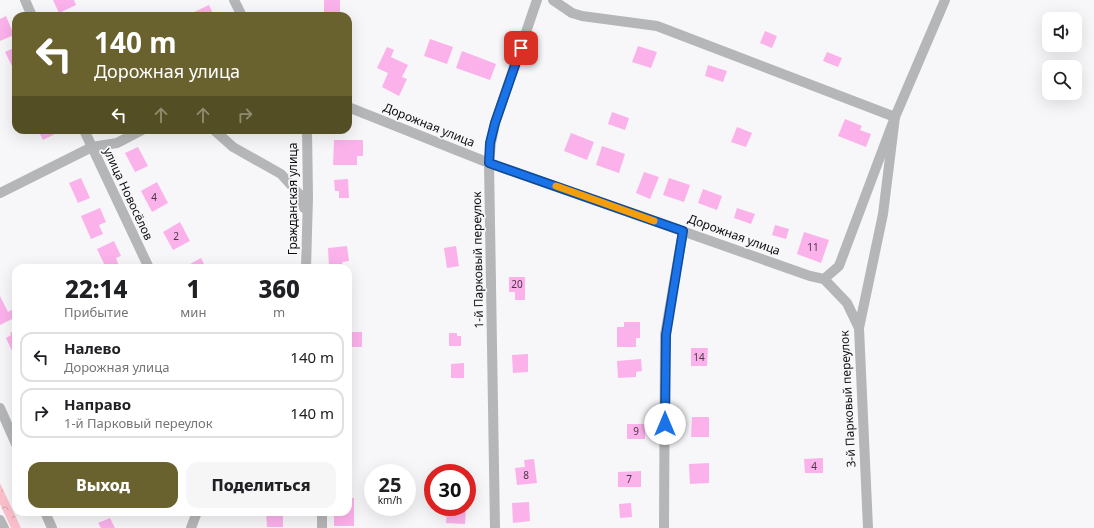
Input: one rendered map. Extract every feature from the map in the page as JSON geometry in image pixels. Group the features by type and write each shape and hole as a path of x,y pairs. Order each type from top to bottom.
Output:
{"street":[{"path":"25,0 30,12"},
{"path":"234,0 240,12"},
{"name":"1-й Парковый переулок","path":"495,528 489,163 490,143 495,123 537,0"},
{"path":"553,0 572,13 582,16 657,26 895,117"},
{"path":"824,279 839,266 895,117 944,0"},
{"name":"Дорожная улица","path":"352,109 489,163 810,276 824,279"},
{"path":"859,328 883,214 895,117"},
{"name":"улица Новосёлов","path":"86,134 147,264"},
{"path":"0,193 92,147 117,143 134,134"},
{"path":"218,134 233,147 281,174 301,196 306,220"},
{"name":"Гражданская улица","path":"306,264 306,220 308,197 307,134"},
{"path":"664,528 666,335 683,231"},
{"name":"3-й Парковый переулок","path":"824,279 847,303 859,328 868,528"},
{"path":"0,408 12,435"},
{"path":"47,516 52,528"},
{"path":"191,528 196,516"},
{"path":"322,516 322,528"},
{"path":"0,520 4,528"}],"green space":[{"path":"0,483 12,509 12,516 15,516 21,528 11,528 0,504"}],"building":[{"path":"53,0 74,0 76,5 59,12"},
{"path":"324,0 340,0 340,12 324,12"},
{"path":"209,5 212,12 194,12"},
{"path":"6,16 12,30 12,36 0,41 0,19"},
{"path":"765,31 777,36 772,48 760,43"},
{"path":"430,39 453,47 447,64 424,56"},
{"path":"638,46 657,52 651,68 632,62"},
{"path":"387,47 394,50 391,57 408,65 402,77 407,79 399,96 382,87 388,73 377,68"},
{"path":"12,49 12,66 5,52"},
{"path":"462,51 496,64 490,80 456,68"},
{"path":"827,52 842,58 838,67 823,61"},
{"path":"708,65 727,71 723,82 705,76"},
{"path":"612,112 629,118 625,130 608,124"},
{"path":"845,119 862,126 860,130 871,134 866,147 838,136"},
{"path":"737,127 752,133 746,147 731,142"},
{"path":"571,133 594,142 587,160 564,151"},
{"path":"40,134 55,134 43,140"},
{"path":"334,140 363,140 363,156 357,156 357,165 333,165"},
{"path":"602,146 625,154 619,173 596,165"},
{"path":"138,147 148,166 135,172 125,153"},
{"path":"644,172 659,177 650,199 636,193"},
{"path":"81,178 90,198 78,203 69,183"},
{"path":"669,178 690,185 684,202 663,195"},
{"path":"348,179 349,198 339,198 339,191 335,191 334,180"},
{"path":"157,182 168,203 152,212 141,191"},
{"path":"703,189 722,196 717,210 698,203"},
{"path":"100,208 106,222 99,225 103,234 91,239 81,216"},
{"path":"737,208 755,214 751,224 734,218"},
{"path":"180,222 190,241 173,250 163,232"},
{"path":"775,225 789,229 786,239 772,235"},
{"path":"804,232 829,240 821,263 797,254"},
{"path":"114,241 121,256 116,258 118,264 104,264 97,249"},
{"path":"347,246 349,261 342,262 343,264 329,264 328,248"},
{"path":"456,246 459,266 447,268 444,248"},
{"path":"201,258 204,264 190,264"},
{"path":"509,277 525,277 525,300 515,300 515,292 509,292"},
{"path":"0,296 8,312 12,310 12,319 0,325"},
{"path":"624,322 640,322 640,338 636,338 636,347 617,347 617,327 624,327"},
{"path":"12,332 12,351 6,338 11,335 10,333"},
{"path":"352,332 362,332 362,347 352,347"},
{"path":"449,333 457,333 457,336 461,336 461,346 449,346"},
{"path":"691,348 708,348 707,366 691,366"},
{"path":"528,354 528,372 513,373 512,355"},
{"path":"641,359 642,371 636,372 636,377 618,378 617,361"},
{"path":"464,363 464,378 451,378 451,364"},
{"path":"692,417 709,417 709,437 691,437"},
{"path":"627,424 645,424 645,439 627,439"},
{"path":"823,458 823,473 805,473 804,459"},
{"path":"534,459 537,483 517,485 515,468 525,467 524,460"},
{"path":"709,463 709,483 690,484 689,464"},
{"path":"641,471 641,487 618,487 618,472"},
{"path":"352,498 354,498 354,526 334,526 334,516 352,516"},
{"path":"529,502 530,521 513,523 512,503"},
{"path":"631,503 632,517 620,518 619,504"},
{"path":"266,516 283,516 283,527 267,527"},
{"path":"446,516 466,516 465,524 446,523"},
{"path":"110,518 115,528 101,528 98,523"}],"slow traffic":[{"path":"556,186 654,221"}],"route":[{"path":"521,48 495,123 490,143 489,163 683,231 666,335 665,424"}]}
